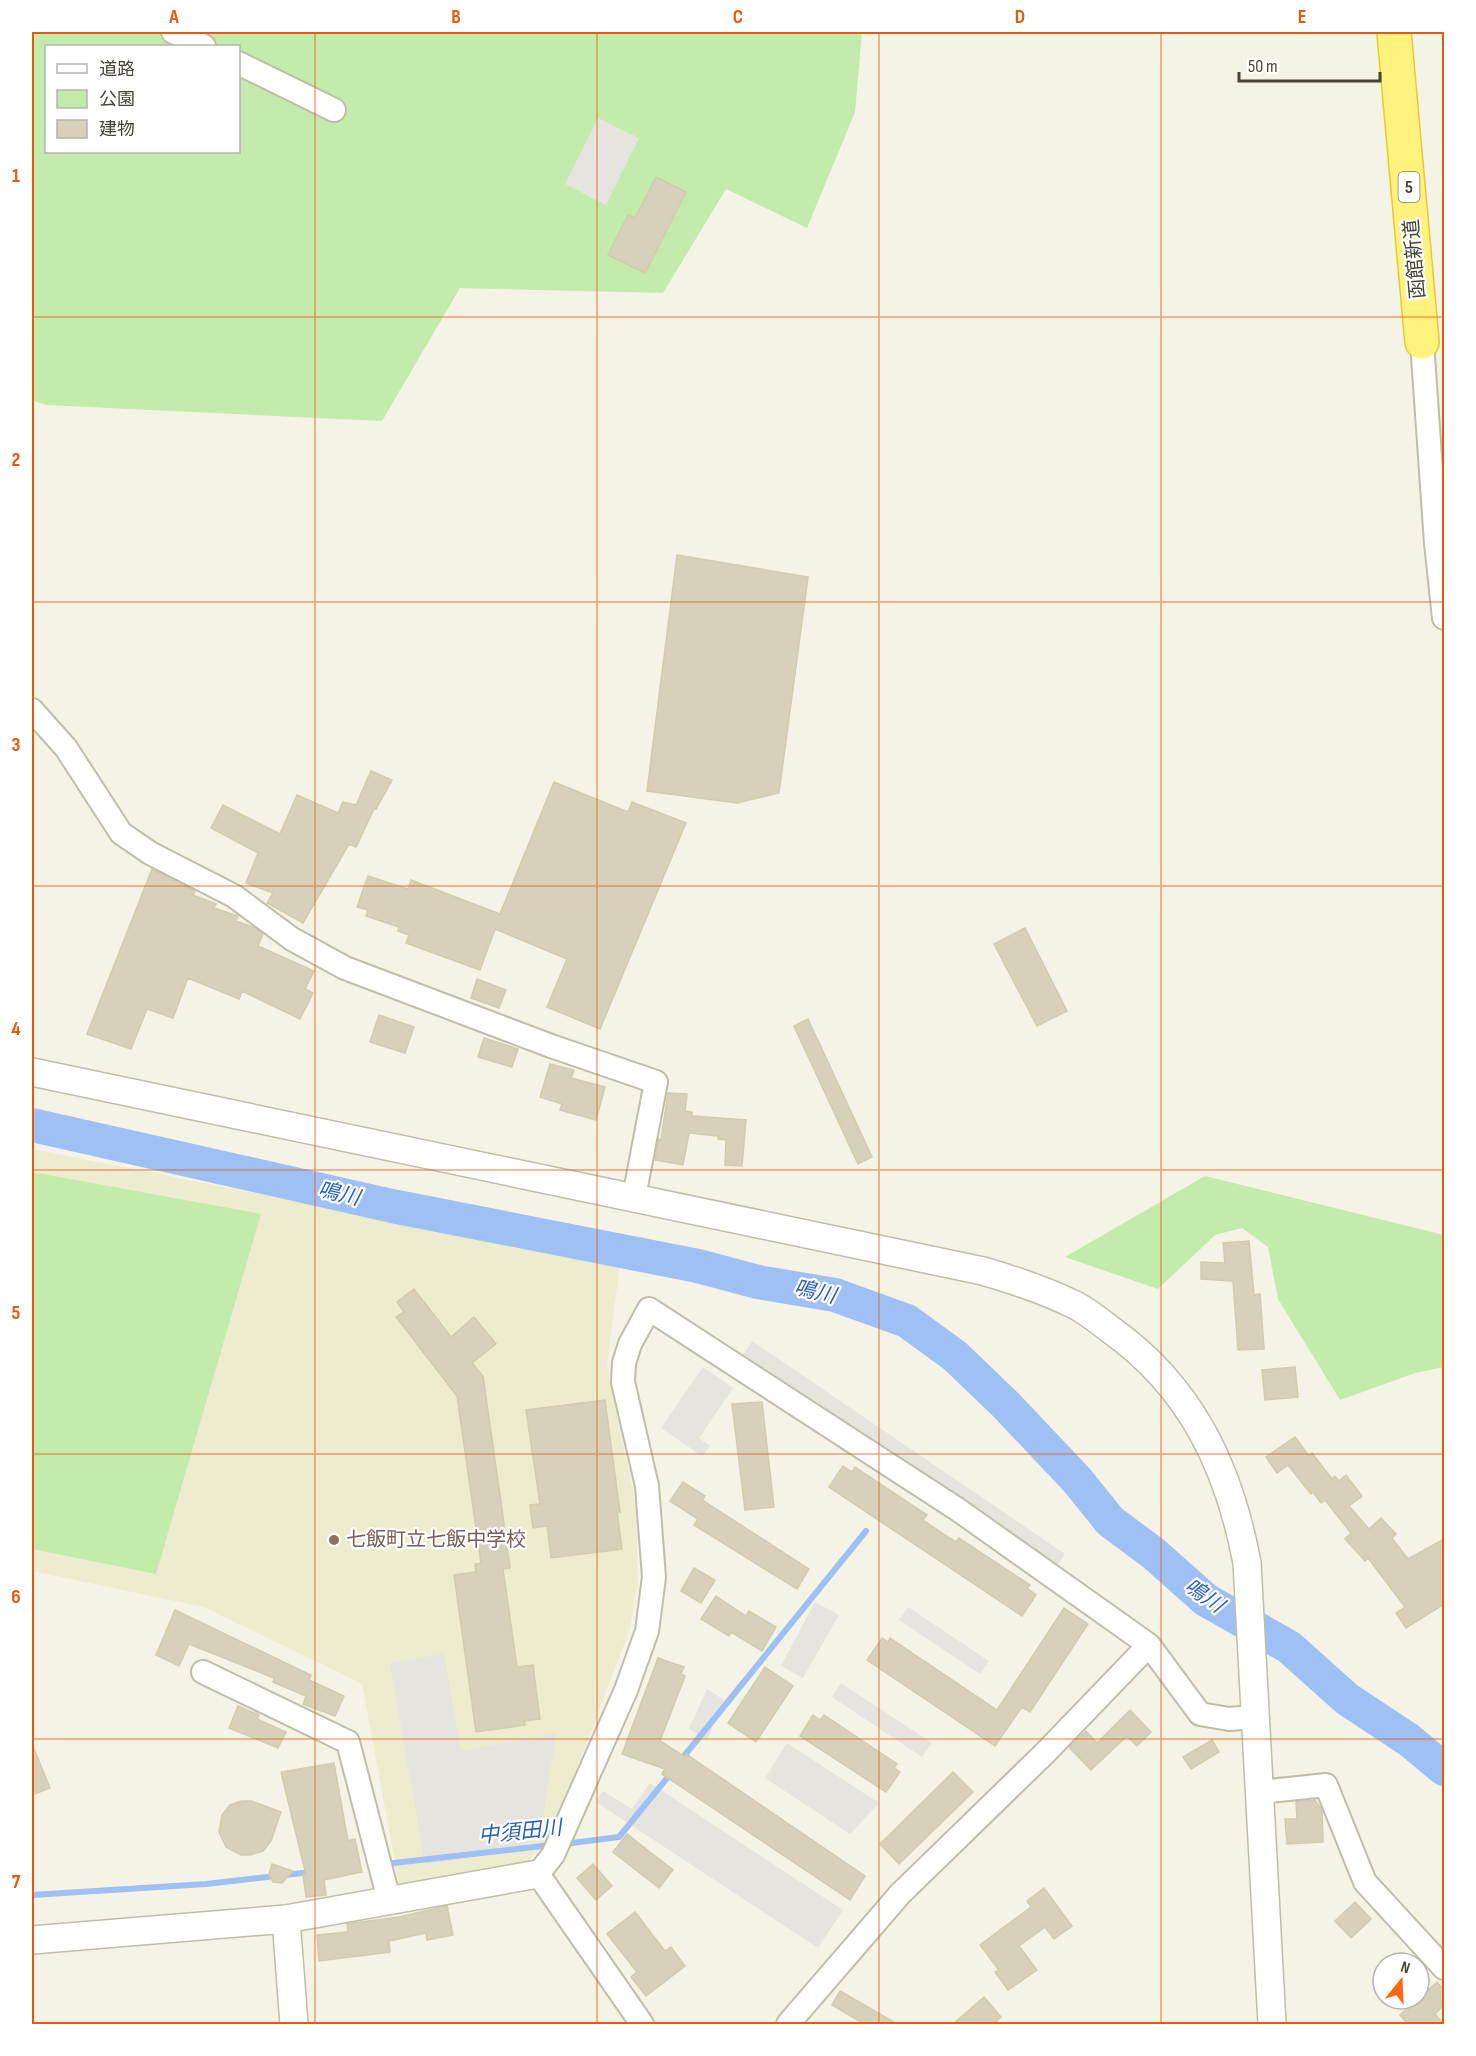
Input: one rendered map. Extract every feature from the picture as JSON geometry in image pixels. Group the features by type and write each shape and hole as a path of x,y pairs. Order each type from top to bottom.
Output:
{"highway":[{"name":"函館新道","path":"1394,32 1422,342"}],"street":[{"path":"173,32 202,45"},
{"path":"240,64 334,110"},
{"path":"1422,342 1436,543 1444,618"},
{"path":"32,711 66,748 122,833 150,853 234,896 292,939 345,968 551,1046 656,1082 634,1197"},
{"path":"32,1072 983,1271 1025,1284 1075,1305 1137,1348 1192,1411 1218,1460 1239,1517 1247,1563 1272,2025"},
{"path":"32,1940 285,1919 538,1874 553,1855 626,1690 647,1631 654,1577 650,1518 647,1486 624,1382 624,1363 630,1344 649,1309 957,1509 1149,1645 1200,1714 1229,1719 1254,1717"},
{"path":"788,2025 900,1894 1045,1753 1149,1645"},
{"path":"203,1672 348,1742 389,1900"},
{"path":"1260,1792 1326,1785 1365,1882 1444,1968"},
{"path":"538,1874 642,2025"},
{"path":"285,1919 294,2025"}],"shaded area":[{"path":"598,118 639,138 606,205 565,184"},
{"name":"七飯町立七飯中学校","path":"32,1149 620,1265 607,1364 636,1508 638,1580 630,1629 552,1834 528,1862 399,1884 362,1684 204,1607 32,1571"},
{"path":"752,1341 1065,1554 1055,1569 742,1357"},
{"path":"703,1367 733,1388 699,1438 710,1446 702,1456 661,1428"},
{"path":"815,1602 839,1615 803,1678 781,1666"},
{"path":"908,1607 989,1661 980,1674 899,1620"},
{"path":"444,1654 461,1750 556,1734 543,1817 525,1848 425,1865 390,1663"},
{"path":"841,1683 932,1743 922,1757 832,1697"},
{"path":"707,1689 724,1700 707,1740 689,1729"},
{"path":"787,1743 879,1803 850,1834 765,1778"},
{"path":"650,1783 843,1910 818,1948 596,1802 603,1791 632,1809"}],"green space":[{"path":"32,32 862,32 855,112 807,228 726,189 663,293 460,288 382,421 46,405 32,400"},
{"path":"32,1172 261,1214 156,1574 32,1549"},
{"path":"1205,1176 1444,1235 1444,1367 1415,1373 1340,1400 1278,1299 1268,1247 1242,1228 1215,1235 1158,1289 1065,1257"}],"building":[{"path":"656,177 686,192 645,273 608,255 628,215 635,218"},
{"path":"677,555 808,577 779,793 737,803 647,791"},
{"path":"371,771 392,780 374,809 356,847 349,844 303,923 267,903 273,893 246,883 258,853 211,828 223,805 280,834 297,795 338,813 343,802 356,805"},
{"path":"554,782 628,812 632,802 686,823 600,1029 547,1007 567,959 495,929 480,970 406,943 409,935 398,931 399,927 366,916 368,910 357,907 368,876 408,889 411,880 500,914"},
{"path":"152,869 195,891 193,895 216,904 214,908 238,916 236,921 255,928 263,934 258,946 314,971 305,989 313,993 300,1019 242,991 239,999 188,978 173,1018 147,1009 131,1049 87,1034"},
{"path":"1025,928 1067,1011 1037,1026 994,944"},
{"path":"477,979 506,990 499,1008 471,998"},
{"path":"379,1015 414,1027 405,1053 370,1042"},
{"path":"808,1019 872,1157 858,1164 794,1026"},
{"path":"484,1038 518,1049 512,1067 478,1057"},
{"path":"550,1064 574,1070 571,1078 605,1087 596,1120 560,1110 562,1104 540,1097"},
{"path":"668,1093 687,1094 685,1111 692,1112 692,1116 746,1120 742,1166 725,1165 726,1140 718,1139 718,1136 689,1133 683,1165 655,1160 659,1139 661,1140"},
{"path":"1249,1241 1254,1295 1260,1294 1264,1349 1238,1350 1233,1281 1201,1279 1201,1262 1225,1263 1223,1243"},
{"path":"414,1289 451,1337 474,1317 496,1344 472,1363 483,1376 510,1568 503,1569 517,1667 533,1665 540,1719 524,1721 525,1725 476,1732 454,1575 476,1572 475,1564 481,1563 457,1396 396,1317 404,1312 397,1302"},
{"path":"1295,1367 1298,1397 1265,1400 1262,1370"},
{"path":"605,1400 620,1512 617,1512 622,1549 551,1558 547,1526 533,1528 530,1505 540,1504 526,1410"},
{"path":"762,1402 774,1507 745,1510 732,1404"},
{"path":"1295,1437 1309,1456 1312,1453 1332,1479 1335,1476 1339,1481 1346,1475 1362,1496 1349,1506 1369,1529 1381,1518 1396,1534 1392,1538 1408,1559 1444,1539 1444,1604 1406,1628 1396,1613 1405,1607 1368,1558 1365,1561 1345,1539 1351,1533 1325,1500 1321,1503 1313,1492 1311,1494 1288,1465 1277,1473 1266,1457"},
{"path":"843,1466 852,1472 855,1467 927,1515 923,1520 948,1537 956,1542 959,1538 1030,1585 1027,1588 1036,1595 1022,1616 829,1487"},
{"path":"683,1482 705,1496 702,1500 809,1569 797,1589 694,1525 698,1519 670,1501"},
{"path":"694,1568 715,1580 701,1603 681,1591"},
{"path":"716,1596 746,1616 749,1611 776,1627 762,1651 731,1632 729,1636 701,1619"},
{"path":"1064,1608 1088,1624 1030,1712 1022,1707 995,1746 867,1660 882,1638 888,1642 890,1638 997,1710"},
{"path":"175,1610 311,1675 309,1680 344,1696 335,1716 303,1704 306,1696 273,1682 274,1678 189,1644 179,1666 156,1655"},
{"path":"658,1658 684,1667 681,1674 685,1676 660,1741 685,1757 686,1754 865,1876 850,1900 662,1774 665,1769 622,1754"},
{"path":"765,1667 793,1686 756,1742 728,1723"},
{"path":"238,1706 259,1715 257,1719 286,1732 278,1748 229,1728"},
{"path":"1130,1710 1151,1732 1137,1746 1127,1736 1091,1770 1069,1747 1086,1731 1097,1743"},
{"path":"813,1715 820,1720 824,1715 897,1764 894,1768 900,1772 886,1792 800,1736"},
{"path":"1212,1740 1219,1752 1191,1769 1183,1757"},
{"path":"32,1744 50,1788 32,1795"},
{"path":"334,1763 348,1841 355,1839 362,1872 324,1880 326,1895 306,1897 303,1874 306,1875 281,1772"},
{"path":"953,1772 973,1792 899,1864 880,1844"},
{"path":"1315,1800 1322,1810 1323,1842 1287,1844 1285,1819 1297,1819 1296,1802"},
{"path":"251,1801 281,1812 271,1841 263,1851 250,1855 241,1855 226,1847 219,1832 222,1815 230,1805"},
{"path":"627,1834 673,1870 659,1888 613,1852"},
{"path":"272,1864 293,1871 282,1883 273,1882 269,1875"},
{"path":"593,1864 612,1886 596,1900 577,1878"},
{"path":"1044,1888 1072,1926 1054,1939 1045,1927 1019,1946 1037,1970 1008,1990 995,1972 999,1970 980,1945 1031,1907 1027,1901"},
{"path":"1355,1902 1371,1919 1351,1938 1335,1921"},
{"path":"447,1906 453,1935 427,1940 426,1933 389,1941 390,1952 319,1961 317,1935 348,1932 347,1924 399,1917"},
{"path":"635,1912 665,1951 671,1947 685,1966 646,1996 631,1977 637,1972 607,1934"},
{"path":"1437,1982 1444,1990 1444,2005 1435,2014 1444,2025 1409,2025 1400,2015 1404,2011 1431,2011 1431,1987"},
{"path":"840,1991 899,2025 866,2025 832,2005"},
{"path":"984,1997 1001,2017 993,2025 952,2025"}],"waterway":[{"name":"鳴川","path":"32,1125 392,1206 698,1266 758,1282 835,1295 907,1321 955,1356 1006,1405 1077,1480 1110,1521 1153,1553 1206,1600 1289,1647 1347,1699 1409,1740 1444,1769"},
{"name":"中須田川","path":"680,1761 866,1531"},
{"name":"中須田川","path":"564,1844 619,1837 672,1772"},
{"name":"中須田川","path":"385,1864 551,1845"},
{"name":"中須田川","path":"32,1895 206,1884 312,1872"}],"place":[{"name":"七飯町立七飯中学校","path":"334,1540"}]}
